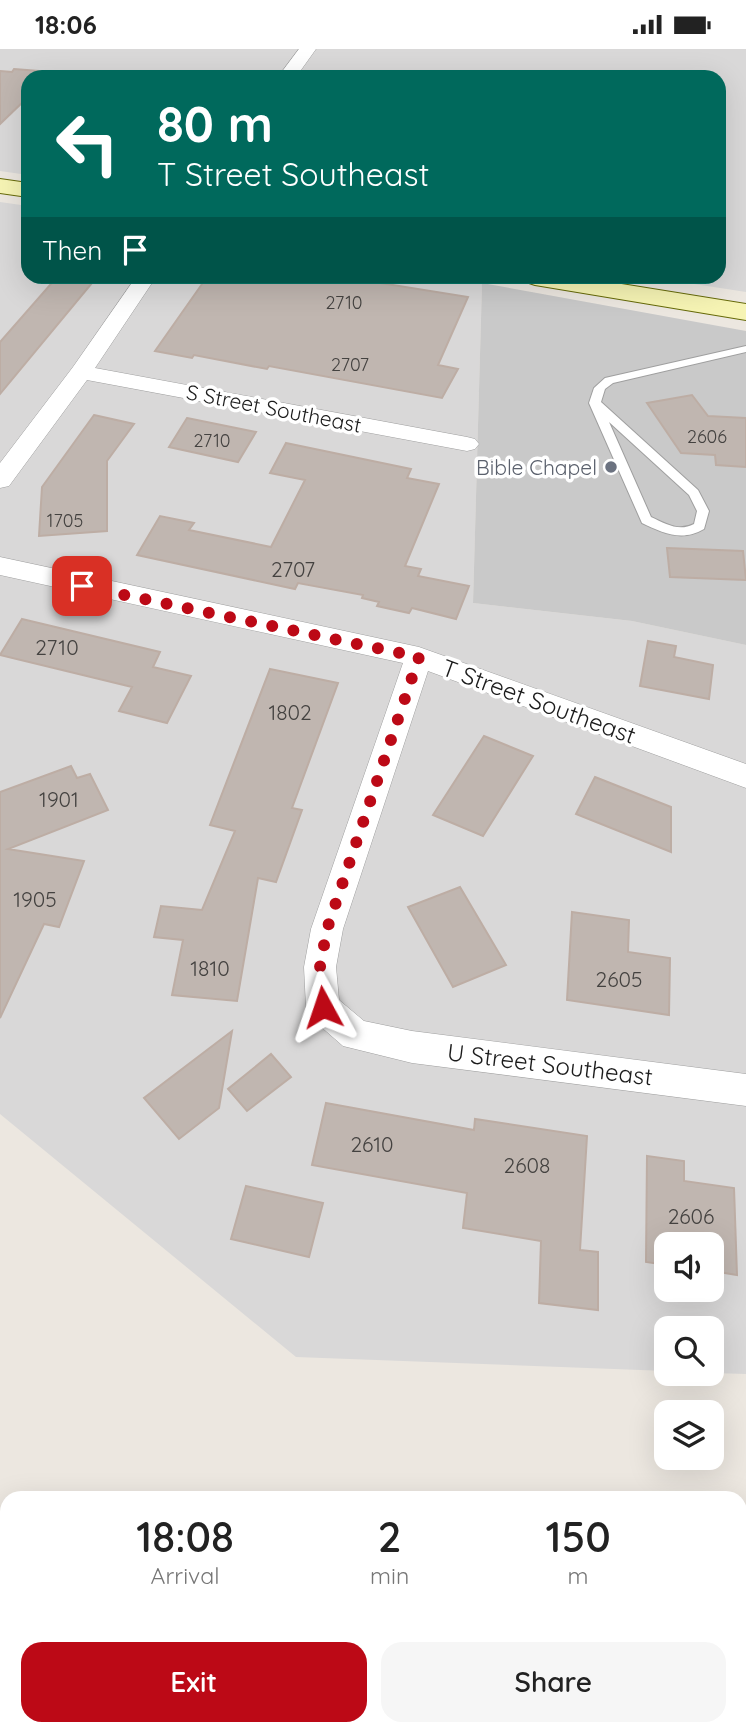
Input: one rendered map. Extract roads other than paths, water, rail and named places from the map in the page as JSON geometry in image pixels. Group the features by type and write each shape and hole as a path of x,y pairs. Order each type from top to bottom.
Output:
{"street":[{"path":"292,70 308,49"},
{"path":"0,185 21,189"},
{"path":"0,480 141,284"},
{"path":"582,284 745,308"},
{"name":"S Street Southeast","path":"80,372 467,444"},
{"name":"T Street Southeast","path":"0,566 419,657 746,776"},
{"name":"U Street Southeast","path":"419,657 327,929 320,967 323,1007 355,1035 412,1047 746,1090"}],"lane":[{"path":"595,403 694,493 703,511 700,526 689,534 671,532 646,520 595,403 600,388 608,380 746,349"}],"place":[{"name":"Bible Chapel","path":"611,467"}]}
